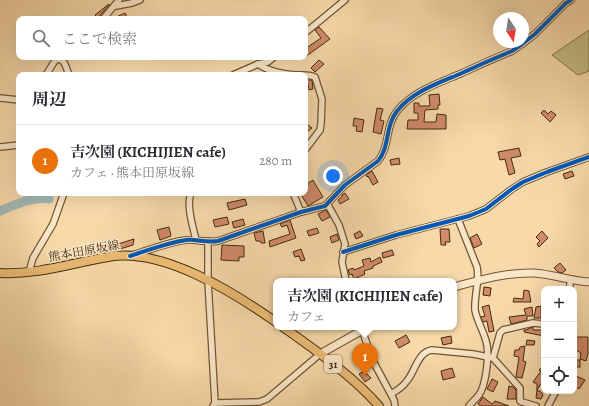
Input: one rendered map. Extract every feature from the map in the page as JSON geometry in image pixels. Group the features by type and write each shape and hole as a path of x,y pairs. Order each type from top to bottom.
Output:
{"main road":[{"name":"熊本田原坂線","path":"2,275 52,269 109,256 130,256 156,259 181,268 208,281 250,304 273,320"},
{"name":"31","path":"287,330 320,354 366,392 375,404"}],"street":[{"path":"106,16 116,6 119,0"},
{"path":"116,6 140,0"},
{"path":"308,31 345,0"},
{"path":"130,256 162,245 186,240 218,241 301,212 328,205 341,188 383,156 391,121 408,98 436,84 512,51 522,44 571,0"},
{"path":"48,72 55,60"},
{"path":"64,60 68,72"},
{"path":"240,72 270,60"},
{"path":"258,64 279,72"},
{"path":"308,75 315,77 322,99 320,130 308,146"},
{"path":"0,98 16,100"},
{"path":"0,147 16,145"},
{"path":"343,252 396,235 458,219 486,209 523,182 589,157"},
{"path":"29,272 33,258 53,224 63,196"},
{"path":"190,196 189,207 196,240"},
{"path":"294,196 301,212"},
{"path":"328,205 339,225 345,244 342,262 345,278"},
{"path":"458,219 477,267 478,281 475,310 490,357 520,388 520,401 536,406"},
{"path":"208,241 208,281 214,405 259,402 267,399 320,354 360,330"},
{"path":"457,286 521,273 545,274 571,280 589,282"},
{"path":"570,286 571,280"},
{"path":"469,406 478,397 482,390 490,357 500,333 503,330 533,323 541,324"},
{"path":"364,330 373,361 391,394 395,406"},
{"path":"391,394 399,390 407,382 421,356 428,351 490,357"},
{"path":"548,406 554,394"}],"shaded area":[{"path":"589,30 589,71 578,75 552,55"}],"building":[{"path":"109,4 100,16 95,15"},
{"path":"125,13 126,16 118,16"},
{"path":"319,27 330,39 308,55 308,47 321,38 315,30"},
{"path":"319,60 324,64 315,72 311,68"},
{"path":"308,80 312,80 313,89 309,90"},
{"path":"439,94 440,105 438,105 438,109 425,110 424,122 436,122 437,114 446,115 446,129 407,129 408,120 418,120 418,113 414,113 414,103 419,103 419,106 430,106 429,95"},
{"path":"377,108 383,109 380,120 384,121 381,134 373,132"},
{"path":"544,110 548,114 551,111 556,115 550,122 541,113"},
{"path":"354,118 364,120 362,132 356,131 357,126 353,126"},
{"path":"308,125 312,128 308,131"},
{"path":"519,148 521,156 511,158 515,173 509,175 505,159 500,160 498,152"},
{"path":"399,158 400,164 391,165 390,160"},
{"path":"372,171 378,182 373,185 366,175"},
{"path":"572,171 574,176 565,179 563,174"},
{"path":"313,180 323,197 308,206 302,196 308,196 308,183"},
{"path":"345,193 349,199 340,204 338,200"},
{"path":"245,199 247,205 229,210 227,203"},
{"path":"326,210 330,217 322,221 318,214"},
{"path":"227,217 229,224 215,227 213,220"},
{"path":"243,219 245,225 234,228 232,222"},
{"path":"290,220 296,238 270,247 269,241 290,234 287,225 282,227 280,224"},
{"path":"169,227 171,236 160,240 157,230"},
{"path":"317,228 319,233 309,236 307,231"},
{"path":"440,229 449,229 450,242 445,242 446,245 441,245"},
{"path":"263,231 265,243 256,241 254,233"},
{"path":"360,231 363,236 356,239 354,234"},
{"path":"542,231 548,238 539,247 537,244 540,241 536,237"},
{"path":"337,234 339,240 332,243 330,237"},
{"path":"477,234 482,244 474,248 470,238"},
{"path":"134,239 133,245 120,249 118,244"},
{"path":"222,245 244,246 244,257 239,257 239,261 221,260"},
{"path":"301,249 305,260 301,261 299,256 295,257 293,252"},
{"path":"392,250 394,255 383,258 382,253"},
{"path":"380,257 382,262 373,266 373,268 364,271 365,274 356,278 354,278 352,274 350,275 348,270 353,268 354,270 364,266 362,260 370,258 371,262"},
{"path":"560,263 566,270 562,273 558,272 554,268"},
{"path":"484,287 491,288 490,296 483,295"},
{"path":"524,290 529,291 531,302 513,302 514,298 523,299"},
{"path":"489,305 494,331 489,332 487,321 483,322 481,317 485,316 482,307"},
{"path":"541,306 541,318 534,318 536,307"},
{"path":"532,307 533,316 527,316 527,320 511,324 509,317 526,315 524,309"},
{"path":"533,327 533,330 541,330 541,335 524,332 524,330"},
{"path":"406,335 410,342 399,348 395,341"},
{"path":"451,336 452,343 443,345 441,338"},
{"path":"577,337 588,337 588,353 586,361 580,359 581,353 577,351"},
{"path":"527,340 535,341 534,345 526,345"},
{"path":"525,346 523,361 526,362 522,378 516,377 519,357 514,356 515,350 519,350 520,347"},
{"path":"577,360 580,360 580,367 577,367"},
{"path":"452,368 455,377 443,380 441,371"},
{"path":"364,371 371,378 365,382 359,374"},
{"path":"541,371 541,384 537,390 537,384 533,382"},
{"path":"577,376 585,380 579,389 577,387"},
{"path":"492,379 498,382 493,392 487,389"},
{"path":"509,386 516,390 516,399 507,399"},
{"path":"537,390 543,395 541,399 536,398"},
{"path":"483,397 492,404 495,401 509,406 481,406 478,404"}],"waterway":[{"path":"0,211 31,200 43,198 49,199"}],"cycle path":[{"path":"130,256 179,241 218,241 301,212 325,206 345,185 378,161 382,155 393,117 403,104 427,88 512,51 535,34 566,3 571,0"},
{"path":"343,252 396,235 469,216 486,209 523,182 589,157"}],"place":[{"name":"吉次園 (KICHIJIEN cafe)","path":"365,376"}]}
